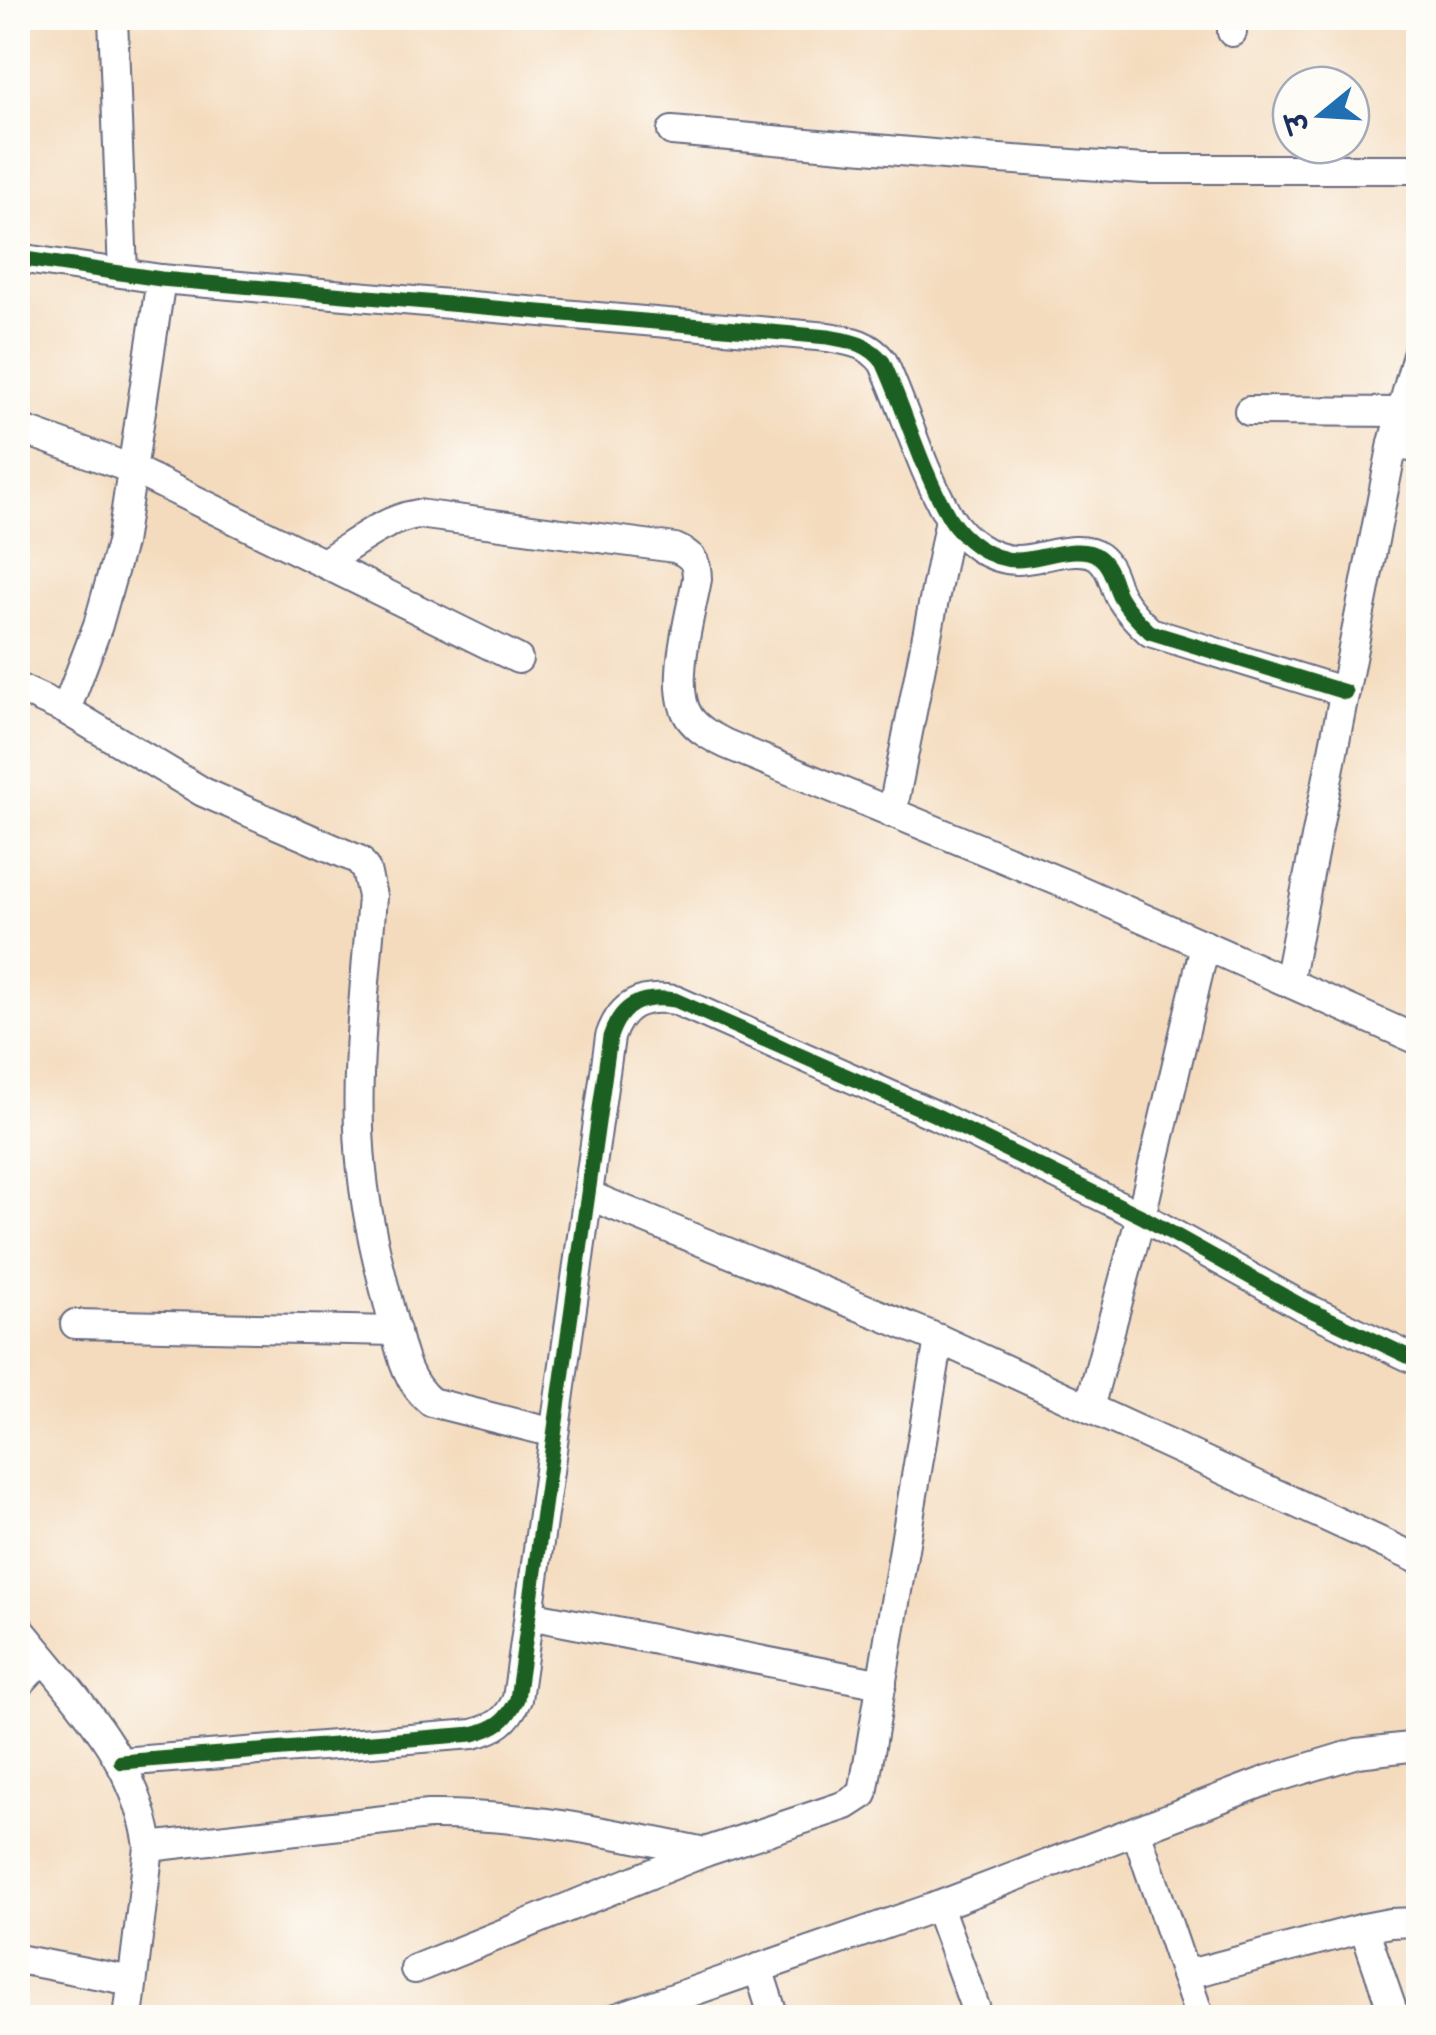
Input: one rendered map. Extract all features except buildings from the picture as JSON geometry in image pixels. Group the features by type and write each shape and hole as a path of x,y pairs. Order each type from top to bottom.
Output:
{"street":[{"path":"112,18 123,273"},
{"path":"672,131 974,158 1144,168 1418,170"},
{"path":"18,258 161,278 828,336 858,342 874,350 882,362 950,519 975,545 995,557 1016,560 1079,551 1094,554 1103,560 1134,618 1150,632 1345,692"},
{"path":"66,710 98,625 120,543 161,278"},
{"path":"1288,982 1345,692 1406,446 1404,412 1418,352"},
{"path":"1249,411 1404,412"},
{"path":"18,428 132,469 518,659"},
{"path":"324,563 382,526 418,514 675,548 689,554 697,567 697,579 680,682 687,715 702,731 1418,1040"},
{"path":"892,813 950,519"},
{"path":"18,688 66,710 203,792 359,860 366,870 372,896 359,1090 361,1169 375,1252 406,1370 416,1390 431,1402 554,1433"},
{"path":"1089,1408 1141,1216 1205,945"},
{"path":"121,1762 488,1730 510,1716 517,1699 610,1037 616,1018 629,1005 644,998 658,998 698,1010 935,1115 1141,1216 1300,1305 1418,1361"},
{"path":"588,1194 939,1339 1418,1558"},
{"path":"75,1324 396,1331"},
{"path":"415,1969 704,1852 846,1805 863,1794 939,1339"},
{"path":"528,1615 882,1684"},
{"path":"18,1628 121,1762 145,1818 149,1846 128,2018"},
{"path":"18,1685 42,1658"},
{"path":"623,2016 938,1906 1268,1780 1358,1753 1418,1746"},
{"path":"149,1846 428,1814 475,1814 582,1826 704,1852"},
{"path":"1136,1831 1200,2018"},
{"path":"938,1906 980,2018"},
{"path":"1186,1975 1364,1928 1418,1922"},
{"path":"1364,1928 1394,2018"},
{"path":"18,1959 132,1981"},
{"path":"758,1968 774,2018"}],"cycle path":[{"path":"18,258 161,279 828,337 858,344 883,362 939,499 955,525 978,547 997,557 1017,560 1070,551 1091,553 1103,561 1123,602 1150,632 1345,692"},
{"path":"121,1762 473,1734 494,1726 509,1713 517,1699 610,1037 626,1009 642,1001 675,1000 935,1115 1141,1216 1300,1305 1418,1361"}]}
